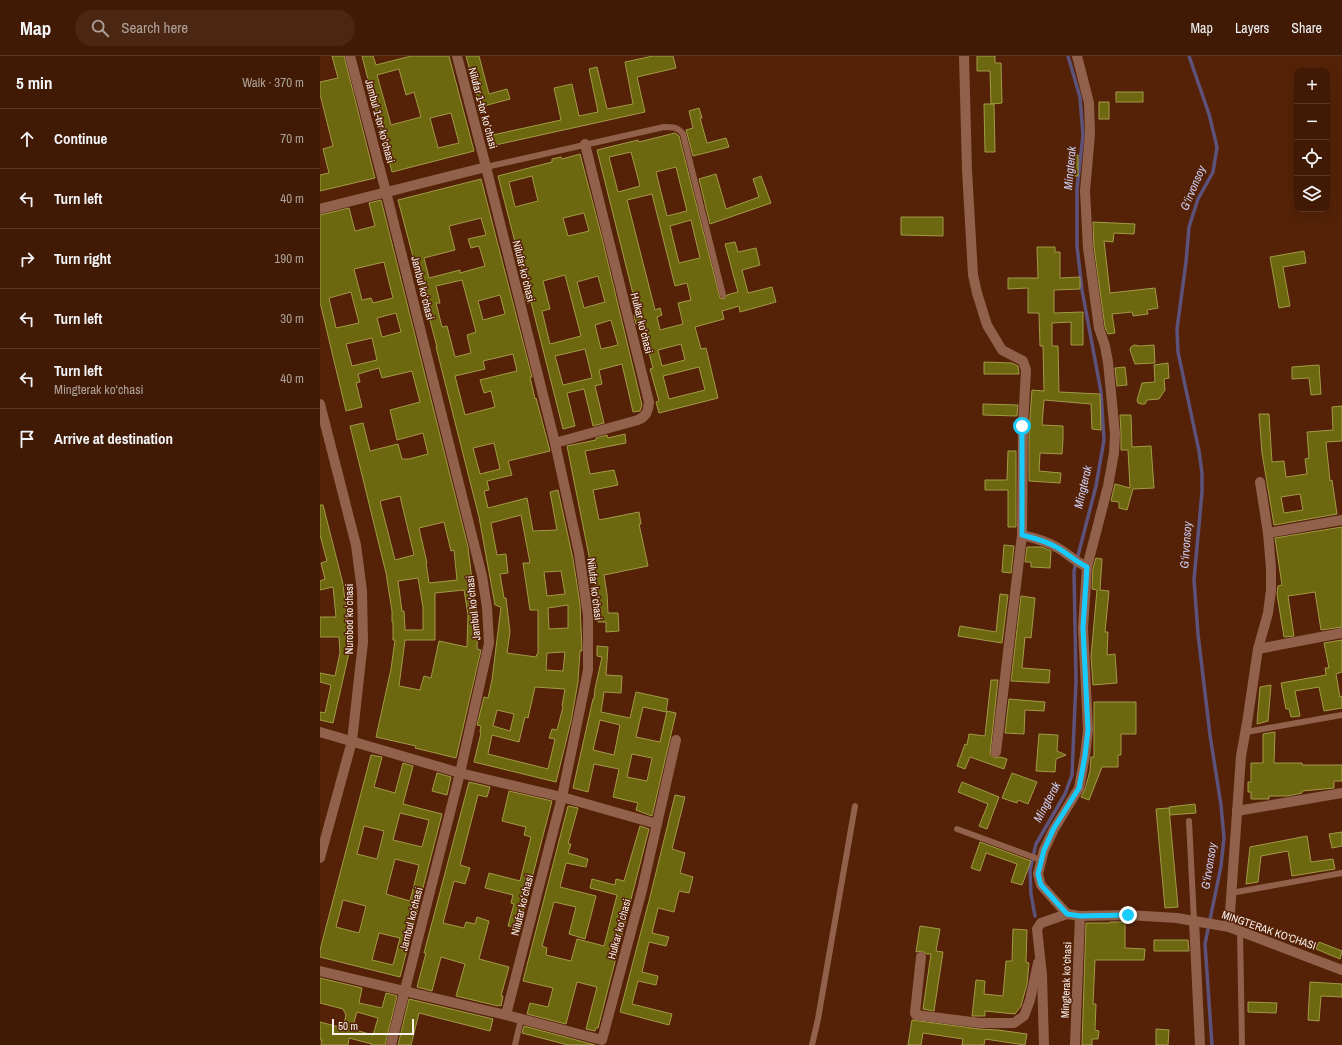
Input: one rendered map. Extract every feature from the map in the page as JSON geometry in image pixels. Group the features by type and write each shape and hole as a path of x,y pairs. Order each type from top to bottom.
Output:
{"street":[{"name":"Jambul 1-tor koʻchasi","path":"350,56 386,192"},
{"name":"Nilufar 1-tor koʻchasi","path":"457,56 486,167"},
{"path":"964,56 967,170 974,281 988,324 1002,350 1023,361 1026,370 1022,426 1022,535 996,752"},
{"path":"1044,1045 1042,975 1037,930 1041,923 1067,914 1041,885 1038,874 1044,850 1054,828 1079,788 1085,756 1088,730 1083,628 1084,565 1108,486 1114,452 1115,434 1108,362 1105,346 1098,328 1088,248 1085,191 1090,134 1089,103 1077,56"},
{"name":"Hulkar koʻchasi","path":"555,443 638,420 645,416 648,410 649,402 585,144"},
{"path":"320,209 486,167"},
{"name":"Nilufar koʻchasi","path":"486,167 555,443 579,554 588,616 588,670 562,796 506,1015"},
{"name":"Jambul koʻchasi","path":"386,192 482,576 487,607 489,643 460,773 391,1045"},
{"name":"Nurobod koʻchasi","path":"320,404 356,545 362,591 363,642 352,742 320,858"},
{"path":"1224,926 1232,893 1241,756 1258,649 1268,614 1271,590 1268,533 1260,482"},
{"path":"1268,533 1342,520"},
{"path":"1022,535 1037,539 1058,548 1066,555 1084,565"},
{"path":"1258,649 1342,633"},
{"path":"320,732 460,773 562,796 657,824"},
{"name":"Hulkar koʻchasi","path":"320,971 506,1015 601,1043 642,890 676,740"},
{"path":"1237,811 1342,793"},
{"name":"MINGTERAK KO‘CHASI","path":"1067,914 1080,916 1128,915 1178,918 1224,926 1342,970"},
{"name":"Mingterak koʻchasi","path":"1075,1045 1080,916"},
{"path":"1194,920 1200,1045"},
{"path":"921,957 916,1015 980,1024 1014,1023 1024,1016 1030,1000 1040,957"}],"lane":[{"path":"486,167 664,127 679,129 683,134 723,295"},
{"path":"1246,732 1342,715"},
{"path":"812,1045 818,1019 855,806"},
{"path":"1189,821 1194,920"},
{"path":"957,829 1041,860"},
{"path":"1232,893 1342,873"},
{"path":"1240,931 1242,1045"},
{"path":"515,1045 521,1019"}],"building":[{"path":"332,56 344,56 375,178 320,191 320,175 329,173 323,149 333,146 320,94 320,82 338,78"},
{"path":"362,56 373,56 376,65 411,56 449,56 474,151 392,172","holes":["399,69 406,95 414,92 421,117 391,125 377,75","451,113 459,143 438,148 430,118"]},
{"path":"466,56 479,56 489,94 507,89 510,99 480,107"},
{"path":"653,56 673,56 676,68 637,77 645,112 491,146 488,136 561,120 554,88 572,84 579,116 598,112 589,69 597,67 607,109 633,104 625,62"},
{"path":"977,56 995,56 995,63 1001,63 1002,103 991,104 990,71 977,71"},
{"path":"1116,92 1143,92 1143,102 1116,102"},
{"path":"1099,102 1109,102 1109,119 1099,119"},
{"path":"984,104 994,104 995,152 985,152"},
{"path":"699,108 702,118 700,118 707,143 726,138 729,147 693,156 686,130 693,128 689,111"},
{"path":"675,133 679,136 720,298 724,299 727,295 738,292 725,244 735,242 738,252 756,248 760,265 742,270 748,293 772,287 776,302 740,312 739,306 722,311 724,319 695,327 701,349 706,348 718,398 659,413 656,402 659,401 650,369 653,368 648,349 646,350 643,340 646,339 641,322 636,324 634,315 638,314 597,150 638,140 639,142","holes":["631,152 640,186 618,192 609,157","676,167 687,211 667,216 656,172","652,194 675,286 687,283 691,300 678,303 683,324 660,330 657,317 662,315 660,308 655,310 627,200","691,220 700,258 679,263 670,226","681,344 685,360 662,366 658,350","699,367 705,390 669,399 663,376"]},
{"path":"580,154 602,238 642,405 640,411 633,412 622,364 599,370 602,384 595,386 604,423 593,426 584,389 567,393 575,426 563,429 531,302 527,303 524,294 528,293 498,176 552,162 552,159 561,157 562,159","holes":["532,176 538,201 515,207 509,182","584,213 589,231 568,236 563,218","565,275 581,336 550,344 542,311 550,309 543,281","598,276 605,302 584,308 577,282","611,320 618,345 601,349 595,325","585,349 592,378 563,385 555,356"]},
{"path":"1068,155 1078,155 1078,176 1068,176"},
{"path":"716,174 726,209 759,197 753,179 761,176 771,203 710,224 699,179"},
{"path":"481,179 532,377 530,377 535,399 536,398 550,451 508,461 512,475 487,481 489,490 484,491 488,508 527,498 533,531 557,530 550,492 558,490 573,559 580,604 582,651 580,651 578,682 571,721 556,782 474,762 481,733 481,726 477,725 484,697 488,698 492,680 501,607 495,605 479,517 437,347 398,200","holes":["481,218 486,235 468,239 471,248 479,246 485,266 460,273 460,270 429,278 424,258 455,250 449,226","462,280 476,332 467,335 471,353 455,357 447,326 442,327 436,303 440,303 436,286","500,295 505,314 483,320 478,301","513,354 517,371 480,380 484,393 491,391 495,407 465,415 455,376 485,369 483,361","494,443 500,469 480,474 473,448","521,515 530,563 523,563 530,610 538,610 538,654 536,657 507,653 510,632 506,598 504,598 500,574 508,573 506,554 497,555 491,523","561,571 565,594 547,596 544,572","568,605 568,628 549,629 548,608","565,652 563,671 546,670 547,653","535,687 565,689 563,707 557,730 552,729 549,738 555,739 548,769 488,754 492,735 519,742 525,717 528,718","497,710 514,714 510,731 493,726"]},
{"path":"381,200 468,547 478,620 477,649 481,650 456,758 415,748 416,746 376,737 391,669 395,640 393,640 392,611 386,573 350,426 363,423 370,451 398,444 402,459 409,459 428,454 423,433 397,440 390,410 420,402 412,371 382,378 379,368 358,374 360,382 356,383 362,407 346,411 320,302 320,215 349,208 355,231 375,226 369,203","holes":["384,262 393,298 373,303 371,298 362,300 354,269","351,292 359,323 336,328 329,298","396,313 401,332 382,337 377,318","372,338 377,360 352,366 346,344","400,496 414,555 395,560 380,501","444,522 451,551 454,550 457,580 429,583 427,563 419,528","418,578 423,607 423,630 405,630 404,611 402,611 398,581","464,590 468,615 467,647 439,641 431,678 424,676 420,690 399,686 405,640 435,640 435,593"]},
{"path":"901,217 943,217 943,236 901,235"},
{"path":"1093,222 1135,224 1134,234 1114,233 1113,242 1104,241 1110,293 1155,288 1158,308 1147,310 1148,314 1133,316 1132,312 1112,314 1115,333 1108,334 1105,327 1094,247"},
{"path":"1037,247 1055,247 1055,252 1060,252 1060,278 1080,277 1080,289 1054,290 1054,313 1083,312 1083,345 1071,345 1071,322 1052,323 1052,346 1058,346 1059,392 1100,394 1101,430 1092,429 1091,404 1044,400 1042,425 1063,426 1062,454 1040,453 1039,471 1061,473 1060,483 1029,481 1029,431 1032,390 1044,391 1043,346 1040,346 1039,313 1028,313 1028,288 1008,289 1008,278 1038,278"},
{"path":"1304,251 1306,263 1283,267 1290,306 1279,308 1270,257"},
{"path":"1134,345 1154,345 1155,363 1135,364 1130,350"},
{"path":"984,362 1012,363 1018,366 1019,374 984,374"},
{"path":"1168,363 1169,378 1164,379 1165,390 1159,399 1147,400 1145,404 1138,403 1137,400 1142,383 1155,382 1154,365"},
{"path":"1319,365 1321,394 1311,395 1309,378 1292,379 1292,367"},
{"path":"1125,367 1127,385 1117,386 1115,368"},
{"path":"983,404 1018,405 1017,416 983,415"},
{"path":"1342,406 1342,441 1326,442 1330,481 1332,480 1337,514 1274,525 1262,453 1259,414 1269,414 1272,462 1284,461 1286,477 1307,474 1305,459 1309,458 1307,432 1333,430 1332,407","holes":["1300,494 1303,510 1284,513 1281,497"]},
{"path":"1120,415 1131,415 1132,447 1151,446 1154,488 1133,489 1127,510 1119,508 1119,502 1111,501 1115,484 1130,488 1128,450 1121,450"},
{"path":"625,434 626,443 585,451 590,474 614,470 618,485 593,490 599,520 639,512 641,524 639,524 648,566 604,575 608,613 618,613 619,631 606,632 606,622 598,622 597,596 567,446 596,440 596,438 607,435 608,438"},
{"path":"1008,451 1016,451 1016,527 1008,527 1008,490 985,490 985,480 1007,480"},
{"path":"320,505 323,505 343,584 348,627 349,653 333,723 320,720 320,712 325,713 331,685 320,682 320,673 335,676 340,653 339,637 320,637 320,617 336,617 333,587 320,590 320,581 325,579 321,563 327,561 320,535"},
{"path":"1342,527 1342,627 1321,630 1315,592 1288,596 1294,636 1284,637 1277,594 1278,586 1282,585 1275,538"},
{"path":"1004,545 1014,546 1011,573 1002,572"},
{"path":"1027,547 1042,547 1051,551 1050,568 1031,567 1031,562 1025,562"},
{"path":"1096,558 1102,559 1100,590 1109,591 1105,632 1108,632 1107,655 1115,654 1117,683 1093,685 1091,656 1097,590 1092,589 1093,568"},
{"path":"1000,594 1008,595 1002,643 958,636 960,626 996,632"},
{"path":"1021,596 1035,598 1031,638 1025,637 1022,668 1050,670 1049,683 1011,681"},
{"path":"1342,640 1342,672 1336,674 1340,697 1342,696 1342,708 1324,711 1319,687 1295,691 1300,716 1291,717 1289,709 1286,709 1281,683 1326,675 1325,668 1329,668 1324,643"},
{"path":"597,646 608,647 606,675 622,676 621,693 604,692 601,712 630,718 636,692 668,699 666,712 643,707 636,737 660,742 667,711 676,713 652,816 636,810 638,803 613,797 619,769 594,764 588,792 573,788 594,699 602,657 597,656","holes":["600,720 620,725 614,755 593,750","632,754 652,758 647,781 627,777"]},
{"path":"991,680 998,680 990,754 995,758 1000,757 1007,759 1004,769 970,757 965,769 957,766 965,744 967,745 969,734 985,736"},
{"path":"1271,685 1268,721 1257,724 1260,687"},
{"path":"1009,699 1045,702 1044,711 1025,710 1024,734 1005,733"},
{"path":"1094,702 1136,702 1136,734 1121,734 1121,755 1118,755 1118,767 1102,767 1089,800 1081,797 1090,771 1091,757 1094,757"},
{"path":"1275,732 1274,763 1342,765 1342,781 1334,781 1334,788 1302,791 1302,793 1288,796 1269,796 1269,799 1251,799 1251,792 1248,792 1248,782 1251,782 1251,763 1263,763 1263,734"},
{"path":"1039,734 1058,735 1057,751 1066,755 1056,759 1055,772 1036,771"},
{"path":"371,755 382,757 374,787 395,793 403,763 413,766 403,804 442,814 400,977 320,957 320,950","holes":["400,813 429,820 422,847 393,840","364,826 384,831 377,859 357,854","395,859 419,865 410,901 386,894","343,900 366,906 359,933 336,927","379,933 400,938 393,965 372,960"]},
{"path":"437,773 451,777 447,795 432,791"},
{"path":"1012,773 1037,782 1028,804 1018,800 1017,803 1002,798"},
{"path":"469,782 490,787 487,797 478,795 460,865 470,868 465,884 454,881 443,923 464,928 466,922 475,924 477,917 489,921 479,959 509,967 501,996 503,996 501,1006 456,996 465,964 441,957 432,991 417,987 426,953 424,953"},
{"path":"962,782 999,797 987,829 979,826 988,804 958,792"},
{"path":"509,791 552,801 519,928 508,926 514,904 511,903 513,895 485,888 489,873 520,881 531,837 524,835 526,827 502,821"},
{"path":"675,795 685,797 672,849 685,853 680,873 693,877 689,893 679,891 674,912 658,908 652,933 669,937 666,946 649,942 642,972 658,976 656,985 638,981 632,1004 672,1014 669,1025 620,1012"},
{"path":"1195,804 1196,813 1170,815 1169,807"},
{"path":"568,806 578,808 568,844 571,844 568,853 588,859 586,867 566,863 560,887 596,896 585,939 569,934 576,907 554,902 542,946 547,948 546,955 571,961 577,939 604,946 617,895 590,888 592,879 615,885 616,879 624,881 640,826 649,829 598,1028 596,1028 595,1031 586,1029 597,987 577,982 566,1024 527,1014 530,1003 548,1007 553,988 523,981"},
{"path":"1169,808 1178,907 1165,908 1156,809"},
{"path":"1342,832 1342,846 1332,848 1329,834"},
{"path":"1307,836 1311,862 1333,859 1335,869 1292,876 1288,851 1261,856 1258,882 1246,884 1250,847"},
{"path":"980,842 1031,861 1022,885 1011,882 1017,864 986,853 980,871 971,868"},
{"path":"1125,922 1125,948 1145,949 1144,960 1095,960 1093,1004 1096,1004 1095,1030 1099,1031 1098,1039 1092,1039 1092,1045 1082,1045 1086,923"},
{"path":"920,926 940,929 936,951 943,952 934,1011 923,1009 931,954 926,954 922,951 916,952"},
{"path":"1013,929 1027,930 1026,962 1029,963 1027,984 1021,1006 1015,1014 985,1011 985,1016 972,1016 976,980 985,981 984,994 1003,996 1006,961 1012,961"},
{"path":"1154,940 1188,940 1189,951 1154,951"},
{"path":"1319,942 1342,951 1340,959 1316,949"},
{"path":"320,978 362,988 359,1003 382,1008 386,993 397,996 385,1045 371,1045 372,1044 349,1038 348,1045 321,1045 322,1040 320,1040 320,1022 343,1028 346,1015 343,1009 320,1003","holes":["357,1012 378,1018 373,1035 352,1029"]},
{"path":"1310,982 1342,984 1342,997 1321,996 1319,1021 1308,1020"},
{"path":"409,999 493,1019 490,1031 419,1013 411,1045 398,1045"},
{"path":"1248,1002 1277,1003 1276,1013 1248,1012"},
{"path":"912,1020 1027,1034 1025,1045 985,1039 984,1045 962,1045 963,1039 923,1033 921,1045 908,1045"},
{"path":"524,1026 595,1045 568,1045 522,1033"},
{"path":"1156,1029 1169,1030 1168,1045 1156,1045"}],"waterway":[{"name":"Mingterak","path":"1035,916 1031,894 1030,870 1036,844 1065,794 1072,775 1076,681 1074,571 1096,486 1104,440 1101,392 1082,290 1077,246 1077,188 1083,135 1080,97 1068,56"},
{"name":"G‘irvonsoy","path":"1189,56 1209,114 1217,147 1213,172 1198,199 1189,227 1177,329 1178,352 1199,451 1202,473 1202,492 1194,580 1198,634 1224,838 1221,866 1205,944 1212,1045"}],"route":[{"path":"1022,426 1022,535 1037,539 1058,548 1066,555 1087,567 1083,628 1084,663 1088,701 1088,730 1085,756 1079,788 1054,828 1044,850 1038,874 1041,885 1067,914 1080,916 1128,915"}]}
